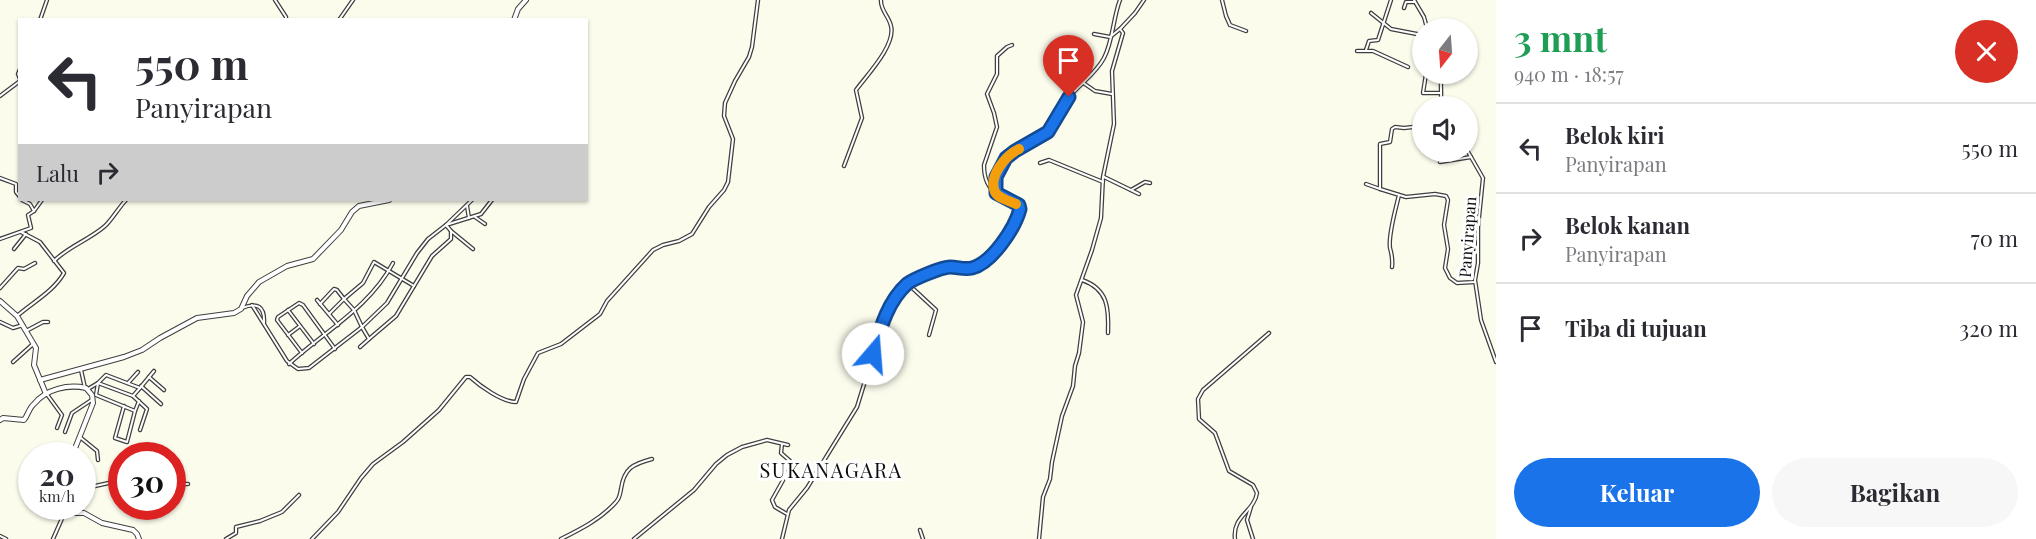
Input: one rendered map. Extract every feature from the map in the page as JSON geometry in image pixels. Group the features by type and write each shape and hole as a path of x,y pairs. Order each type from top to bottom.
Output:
{"street":[{"path":"41,18 47,0"},
{"path":"275,0 286,18"},
{"path":"340,18 353,0"},
{"path":"515,18 518,9 526,0"},
{"path":"312,539 338,512 361,478 374,464 440,410 466,377 470,377 482,387 504,399 516,402 524,379 538,353 561,345 600,314 607,301 653,250 679,241 695,231 728,182 733,139 724,116 725,103 730,89 749,57 758,0"},
{"path":"844,166 862,115 856,90 891,38 891,25 881,7 881,0"},
{"path":"996,193 996,177 1006,158 1048,132 1065,102 1102,61 1120,0"},
{"path":"1094,34 1110,37 1136,13 1144,0"},
{"path":"1222,0 1227,21 1233,27 1246,31"},
{"path":"1366,50 1369,41 1377,41 1391,0"},
{"path":"1404,8 1406,2 1414,1 1424,18"},
{"path":"1371,13 1395,31 1412,34"},
{"path":"1039,539 1043,497 1050,479 1062,416 1073,386 1080,346 1083,322 1076,294 1101,218 1103,177 1113,132 1112,71 1123,33 1120,29"},
{"path":"782,539 787,514 807,488 857,407 883,323 898,295 908,284 943,268 975,267 995,253 1020,209 1019,205 990,188 984,172 984,165 997,127 987,94 997,74 997,56 1012,45"},
{"path":"1357,51 1366,50 1379,53 1408,67"},
{"path":"0,96 18,82"},
{"path":"1082,82 1095,91 1112,94"},
{"path":"1424,84 1423,93 1441,93"},
{"path":"1441,96 1443,84"},
{"path":"1380,189 1380,144 1390,142 1393,128 1412,127"},
{"path":"1040,163 1049,160 1103,182"},
{"name":"Panyirapan","path":"1474,162 1482,174 1483,181 1475,282 1481,320 1496,362"},
{"path":"1103,177 1139,194"},
{"path":"0,178 16,184 15,190 18,194"},
{"path":"1129,191 1145,182 1150,183"},
{"path":"1366,184 1408,198 1435,194 1446,196 1448,200 1444,228 1448,249 1445,268 1450,278 1457,284 1475,282"},
{"path":"1392,267 1393,256 1390,247 1393,214 1399,195"},
{"path":"26,201 34,211"},
{"path":"0,239 32,227 28,215 41,201"},
{"path":"54,261 69,248 106,225 125,201"},
{"path":"241,309 247,296 259,282 287,266 313,259 341,230 357,208 367,203 382,201"},
{"path":"40,380 142,350 197,318 234,313 252,305 289,364 298,369 309,368 362,327 387,303 422,246 470,201"},
{"path":"446,225 481,214 491,201"},
{"path":"467,205 469,218"},
{"path":"475,217 485,224"},
{"path":"446,225 473,249"},
{"path":"360,347 396,316 432,256 451,239 451,231"},
{"path":"17,316 31,303 51,290 64,275 40,242 21,232"},
{"path":"14,249 26,234"},
{"path":"329,314 363,284 374,262 414,286"},
{"path":"0,287 18,268 24,269 34,263"},
{"path":"289,364 338,325 375,291 393,263"},
{"path":"1082,280 1097,288 1105,296 1108,333"},
{"path":"908,284 936,309 929,335"},
{"path":"320,304 334,289 337,290 354,310 369,339"},
{"path":"317,300 338,325"},
{"path":"0,301 17,316 37,351 34,365 46,394 62,414 57,428"},
{"path":"302,353 277,319 297,303 301,303 335,349"},
{"path":"288,310 314,344"},
{"path":"0,322 13,328 23,325"},
{"path":"26,331 43,322 48,322"},
{"path":"288,335 300,326"},
{"path":"1235,539 1235,526 1252,505 1257,496 1256,489 1229,471 1215,433 1199,419 1198,399 1210,382 1269,333"},
{"path":"13,362 33,344"},
{"path":"77,442 91,410 93,399 81,369"},
{"path":"133,396 154,371"},
{"path":"129,383 138,372"},
{"path":"1,419 21,421 25,419 32,406 46,394 64,387 87,388 98,383 106,375 140,387 161,404"},
{"path":"149,377 164,390"},
{"path":"98,383 133,396 147,409 140,430"},
{"path":"98,383 96,395 135,411"},
{"path":"65,432 72,413 93,399"},
{"path":"124,406 115,438 127,442 139,401"},
{"path":"79,436 97,451 98,460"},
{"path":"634,539 694,490 716,464 727,455 742,447 767,440 788,445"},
{"path":"781,443 782,453 790,461 791,466 772,500 775,507 787,514"},
{"path":"561,539 584,528 603,515 619,497 626,470 652,459"},
{"path":"226,539 236,533 236,527 282,512 299,495"},
{"path":"1252,505 1247,520 1253,539"},
{"path":"53,539 61,520"},
{"path":"96,520 100,523 133,530 138,539"},
{"path":"920,530 923,539"},
{"path":"0,536 6,539"}],"slow traffic":[{"path":"1016,204 999,196 994,185 1000,166 1010,154 1019,149"}],"district":[{"name":"SUKANAGARA","path":"831,469"}],"route":[{"path":"873,354 888,310 908,284 943,268 975,267 988,260 998,249 1020,213 1019,205 1001,198 996,193 995,181 999,169 1010,154 1052,128 1069,97"}]}
